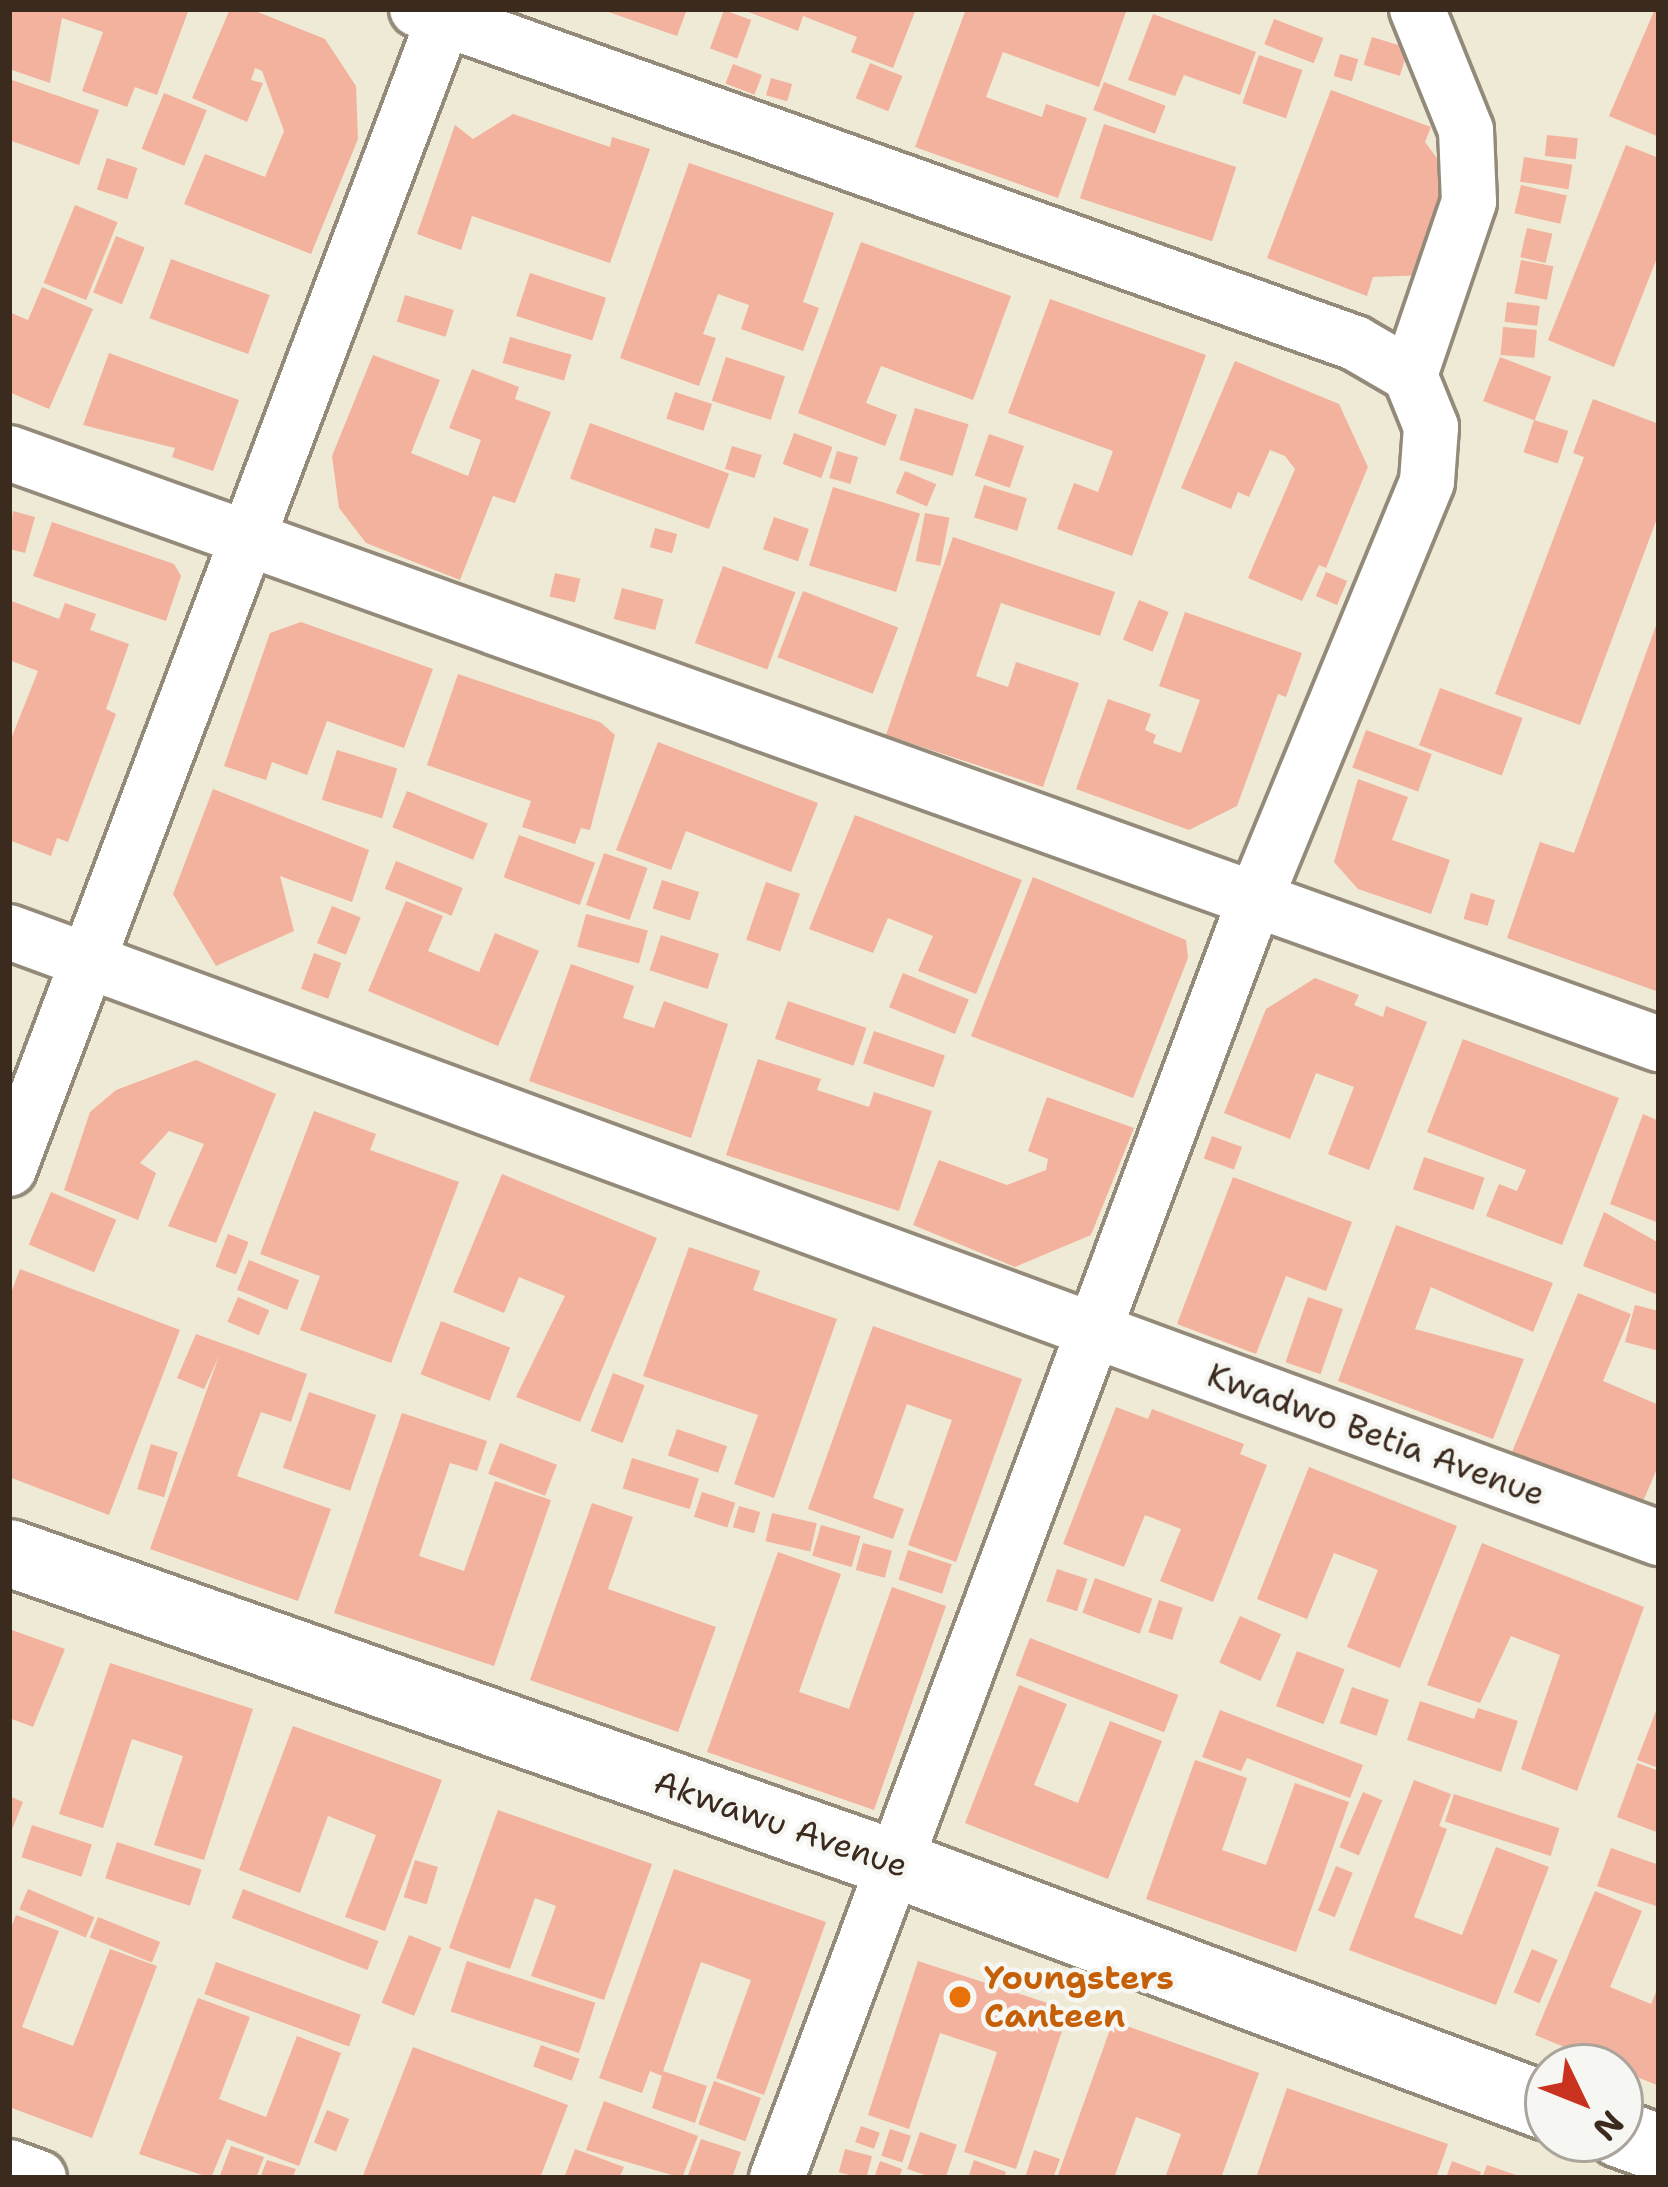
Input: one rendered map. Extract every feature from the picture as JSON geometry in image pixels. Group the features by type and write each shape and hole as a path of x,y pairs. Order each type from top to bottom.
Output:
{"street":[{"path":"1410,375 1469,202 1466,130 1417,9"},
{"path":"9,1169 244,538 431,14 1355,343 1410,375 1431,427 1427,482 1257,894 898,1865 777,2178"},
{"path":"9,453 1257,894 1659,1044"},
{"name":"Kwadwo Betia Avenue","path":"9,932 1093,1334 1659,1538"},
{"name":"Akwawu Avenue","path":"9,1553 898,1865 1524,2098"},
{"path":"9,2167 39,2178"}],"building":[{"path":"9,9 189,9 157,95 135,87 127,107 82,91 103,32 62,18 50,83 9,69"},
{"path":"230,9 250,9 325,39 356,86 358,139 311,254 184,204 205,154 265,177 284,131 262,71 255,68 251,80 263,83 247,122 192,98"},
{"path":"600,9 687,9 677,36"},
{"path":"741,9 916,9 893,68 851,52 857,37 803,16 798,31"},
{"path":"966,9 1127,9 1099,87 1003,52 986,97 1042,117 1046,104 1087,118 1058,198 915,147"},
{"path":"1655,9 1659,9 1659,137 1609,116"},
{"path":"724,10 751,20 737,58 710,49"},
{"path":"1153,14 1256,52 1240,95 1184,75 1175,96 1128,80"},
{"path":"1274,19 1323,38 1314,63 1264,44"},
{"path":"1372,37 1408,48 1400,76 1364,65"},
{"path":"1340,54 1358,59 1352,81 1334,76"},
{"path":"1259,55 1302,70 1286,118 1242,103"},
{"path":"870,63 902,76 888,111 856,98"},
{"path":"733,64 762,75 754,95 725,84"},
{"path":"771,78 792,84 787,101 766,95"},
{"path":"9,79 99,110 79,165 9,140"},
{"path":"1104,82 1166,106 1155,134 1093,110"},
{"path":"1331,90 1431,127 1425,142 1460,189 1427,275 1373,277 1367,296 1267,258"},
{"path":"164,93 207,110 184,166 142,149"},
{"path":"513,114 610,147 612,137 650,149 610,263 472,216 461,250 417,234 455,125 473,139"},
{"path":"1104,124 1236,167 1212,241 1080,198"},
{"path":"1547,135 1578,138 1576,159 1545,156"},
{"path":"1626,145 1659,158 1659,253 1614,367 1548,340"},
{"path":"1524,157 1572,165 1568,189 1520,182"},
{"path":"107,158 137,168 127,199 97,189"},
{"path":"689,163 834,213 803,302 819,308 803,351 741,329 749,305 718,294 703,334 716,338 699,386 620,358"},
{"path":"1521,185 1567,196 1560,224 1514,213"},
{"path":"75,205 118,222 86,300 44,283"},
{"path":"1527,228 1552,234 1546,263 1520,257"},
{"path":"116,236 145,248 122,304 93,293"},
{"path":"861,242 1011,296 973,400 881,366 866,403 897,415 885,446 798,413"},
{"path":"171,259 270,295 248,354 149,318"},
{"path":"1521,260 1553,266 1547,300 1515,293"},
{"path":"530,273 606,298 592,341 516,316"},
{"path":"42,287 93,309 49,409 9,392 9,312 28,320"},
{"path":"405,295 454,310 446,337 397,322"},
{"path":"1050,299 1206,355 1132,556 1057,529 1074,483 1098,492 1113,451 1008,413"},
{"path":"1507,302 1540,306 1537,326 1505,322"},
{"path":"1503,327 1537,330 1534,358 1501,355"},
{"path":"510,337 572,355 564,381 503,363"},
{"path":"109,353 239,400 213,471 172,457 175,448 83,425"},
{"path":"373,355 440,380 411,453 468,476 481,440 449,428 472,369 519,387 515,399 551,412 515,503 493,496 460,580 366,543 339,508 332,456"},
{"path":"726,357 785,376 771,420 712,401"},
{"path":"1500,357 1551,377 1535,421 1483,401"},
{"path":"1235,361 1339,404 1368,467 1326,568 1319,565 1302,601 1248,578 1295,469 1285,456 1270,450 1249,497 1238,492 1231,509 1181,488"},
{"path":"675,392 712,404 703,431 666,419"},
{"path":"1593,399 1659,424 1659,513 1580,725 1495,694 1584,457 1573,453"},
{"path":"915,408 969,424 953,476 899,460"},
{"path":"1534,420 1568,431 1558,463 1523,452"},
{"path":"590,423 729,474 709,529 570,478"},
{"path":"794,433 833,447 821,478 783,464"},
{"path":"989,434 1024,446 1010,488 975,476"},
{"path":"732,446 762,455 755,478 725,469"},
{"path":"837,451 858,457 850,484 829,478"},
{"path":"905,471 936,484 927,506 896,493"},
{"path":"984,485 1027,498 1017,531 974,518"},
{"path":"833,487 920,514 896,592 809,565"},
{"path":"13,511 35,517 25,553 9,549"},
{"path":"925,513 950,518 940,566 916,561"},
{"path":"774,517 809,529 798,561 763,549"},
{"path":"52,522 174,564 181,576 166,621 33,576"},
{"path":"655,528 677,534 672,553 650,547"},
{"path":"953,537 1115,592 1100,636 1001,603 976,676 1008,687 1016,662 1079,683 1043,787 886,735"},
{"path":"723,566 795,592 767,669 695,643"},
{"path":"1326,572 1347,581 1337,605 1316,596"},
{"path":"555,573 580,579 575,602 550,596"},
{"path":"622,588 664,599 655,630 614,619"},
{"path":"803,591 898,628 873,694 778,657"},
{"path":"9,600 59,619 65,603 96,614 90,630 129,644 106,709 116,714 68,842 57,838 51,856 9,840 9,744 38,671 9,660"},
{"path":"1139,600 1169,612 1153,652 1123,640"},
{"path":"1185,612 1302,653 1286,697 1278,694 1237,806 1189,830 1076,789 1108,699 1151,714 1145,730 1156,735 1153,743 1181,753 1200,700 1159,686"},
{"path":"1658,620 1659,992 1507,938 1540,842 1574,853"},
{"path":"301,622 433,669 404,748 327,721 307,775 272,762 266,780 224,766 270,633"},
{"path":"458,674 600,722 615,735 590,830 581,828 575,844 522,827 531,801 427,765"},
{"path":"1440,688 1523,718 1502,775 1419,745"},
{"path":"1366,730 1432,754 1418,792 1352,768"},
{"path":"658,742 818,803 791,872 686,831 671,870 616,850"},
{"path":"337,750 397,768 382,818 322,800"},
{"path":"1358,779 1408,797 1392,840 1450,860 1431,914 1358,889 1334,862"},
{"path":"213,789 369,850 352,902 280,876 294,931 216,966 173,894"},
{"path":"407,791 488,824 473,860 392,827"},
{"path":"855,815 1022,880 976,994 918,971 933,936 888,918 873,953 809,929"},
{"path":"519,835 595,863 580,905 504,877"},
{"path":"604,853 647,868 630,920 586,905"},
{"path":"396,861 463,888 452,916 385,889"},
{"path":"1033,877 1186,940 1188,958 1133,1098 971,1036"},
{"path":"662,880 699,892 690,921 653,909"},
{"path":"766,882 800,894 780,951 746,940"},
{"path":"1471,893 1495,900 1488,926 1464,919"},
{"path":"406,901 443,916 428,951 479,972 495,933 539,951 498,1046 368,991"},
{"path":"332,906 361,918 346,955 317,943"},
{"path":"586,914 648,931 639,963 577,947"},
{"path":"661,935 719,954 708,989 650,970"},
{"path":"314,953 341,963 328,999 301,989"},
{"path":"571,964 634,986 623,1018 654,1028 664,1001 728,1024 691,1138 529,1081"},
{"path":"903,973 969,1000 955,1034 889,1007"},
{"path":"1315,978 1359,995 1354,1005 1383,1017 1386,1006 1427,1022 1369,1170 1328,1154 1354,1087 1316,1073 1290,1139 1224,1113 1266,1009"},
{"path":"788,1001 866,1028 853,1066 775,1039"},
{"path":"874,1031 945,1055 934,1088 863,1063"},
{"path":"1463,1039 1619,1098 1562,1245 1486,1216 1499,1184 1517,1191 1526,1170 1427,1132"},
{"path":"758,1059 821,1079 817,1090 869,1107 874,1092 932,1111 899,1211 726,1155"},
{"path":"196,1060 276,1094 216,1243 168,1226 204,1144 169,1131 140,1163 156,1173 138,1220 64,1190 90,1112 116,1090"},
{"path":"1047,1097 1134,1128 1091,1235 1015,1267 913,1225 939,1160 1007,1185 1046,1170 1048,1159 1028,1151"},
{"path":"314,1111 376,1134 370,1150 459,1182 391,1363 300,1330 320,1276 260,1254"},
{"path":"1643,1114 1659,1121 1659,1223 1610,1204"},
{"path":"1212,1136 1242,1147 1234,1169 1204,1159"},
{"path":"1424,1157 1485,1178 1473,1210 1413,1189"},
{"path":"502,1174 657,1238 580,1422 516,1397 565,1296 519,1277 504,1313 453,1292"},
{"path":"1233,1177 1352,1222 1326,1291 1286,1276 1256,1354 1177,1324"},
{"path":"51,1192 116,1220 94,1272 29,1244"},
{"path":"1604,1212 1659,1243 1659,1295 1583,1266"},
{"path":"1396,1225 1553,1283 1533,1332 1431,1287 1415,1329 1524,1359 1493,1439 1338,1381"},
{"path":"228,1234 249,1242 236,1275 215,1267"},
{"path":"689,1247 760,1271 753,1290 837,1319 774,1498 734,1484 758,1415 643,1376"},
{"path":"249,1260 299,1280 287,1310 237,1290"},
{"path":"20,1269 180,1330 109,1515 9,1477 9,1298"},
{"path":"1578,1293 1631,1314 1603,1381 1659,1405 1659,1464 1641,1506 1512,1452"},
{"path":"238,1297 269,1310 259,1335 227,1322"},
{"path":"1308,1297 1343,1309 1321,1374 1286,1362"},
{"path":"1635,1305 1659,1311 1659,1351 1625,1342"},
{"path":"441,1321 510,1348 490,1401 421,1374"},
{"path":"873,1326 1022,1379 956,1562 908,1545 952,1420 907,1404 873,1498 904,1509 893,1539 808,1509"},
{"path":"196,1334 307,1374 291,1422 261,1412 237,1476 331,1509 298,1601 150,1549 219,1356 204,1389 177,1378"},
{"path":"613,1373 645,1385 623,1443 591,1431"},
{"path":"309,1392 376,1415 350,1491 283,1468"},
{"path":"1116,1407 1148,1419 1152,1409 1244,1444 1240,1454 1267,1465 1213,1602 1160,1581 1181,1529 1145,1515 1124,1567 1063,1544"},
{"path":"402,1413 487,1441 477,1471 450,1463 419,1556 464,1571 495,1481 551,1500 494,1666 334,1613"},
{"path":"677,1429 727,1446 718,1473 668,1455"},
{"path":"500,1443 557,1465 545,1496 488,1474"},
{"path":"151,1444 178,1452 164,1497 137,1489"},
{"path":"632,1458 699,1478 690,1509 623,1489"},
{"path":"1309,1467 1457,1526 1400,1668 1347,1647 1378,1570 1334,1553 1307,1619 1257,1599"},
{"path":"702,1492 735,1503 727,1528 694,1517"},
{"path":"592,1503 633,1517 608,1589 716,1627 678,1732 530,1680"},
{"path":"739,1506 760,1512 754,1533 733,1527"},
{"path":"772,1513 817,1523 810,1552 765,1541"},
{"path":"821,1525 860,1536 852,1567 812,1556"},
{"path":"863,1543 892,1551 885,1578 856,1570"},
{"path":"1482,1543 1644,1607 1577,1791 1521,1769 1560,1655 1511,1636 1480,1703 1427,1685"},
{"path":"908,1550 952,1564 942,1594 898,1579"},
{"path":"778,1552 841,1574 799,1692 849,1709 892,1587 946,1606 874,1810 707,1752"},
{"path":"1057,1569 1087,1579 1077,1611 1046,1601"},
{"path":"1095,1578 1152,1599 1140,1634 1082,1613"},
{"path":"1159,1600 1183,1608 1172,1640 1148,1632"},
{"path":"1240,1616 1281,1634 1260,1681 1219,1663"},
{"path":"9,1629 65,1649 33,1727 9,1718"},
{"path":"1030,1638 1178,1695 1164,1732 1016,1675"},
{"path":"1297,1651 1345,1669 1323,1724 1276,1706"},
{"path":"110,1663 253,1709 204,1860 154,1845 183,1756 132,1739 103,1828 59,1814"},
{"path":"1019,1685 1067,1704 1034,1785 1078,1803 1110,1721 1162,1741 1108,1879 965,1823"},
{"path":"1352,1687 1389,1700 1377,1736 1340,1723"},
{"path":"1420,1701 1474,1719 1478,1708 1518,1721 1501,1772 1407,1740"},
{"path":"1659,1703 1659,1768 1637,1760"},
{"path":"1220,1710 1363,1765 1350,1798 1247,1758 1241,1771 1202,1757"},
{"path":"293,1726 442,1780 385,1931 345,1917 376,1835 328,1816 300,1893 239,1870"},
{"path":"1195,1760 1247,1778 1222,1850 1266,1865 1295,1783 1349,1802 1296,1952 1146,1899"},
{"path":"1637,1763 1659,1771 1659,1833 1617,1817"},
{"path":"1414,1780 1451,1794 1439,1826 1447,1829 1414,1917 1462,1935 1496,1847 1549,1867 1496,2005 1349,1950"},
{"path":"1363,1792 1382,1800 1359,1855 1340,1847"},
{"path":"1454,1794 1560,1828 1551,1856 1445,1822"},
{"path":"9,1796 23,1802 9,1837"},
{"path":"498,1810 652,1864 604,2000 531,1976 556,1906 535,1898 510,1969 449,1948"},
{"path":"32,1825 92,1844 81,1877 21,1857"},
{"path":"117,1842 202,1870 190,1906 105,1878"},
{"path":"1611,1848 1659,1865 1659,1907 1597,1886"},
{"path":"415,1860 438,1867 427,1904 404,1897"},
{"path":"1336,1866 1353,1873 1335,1917 1318,1911"},
{"path":"674,1869 826,1922 764,2095 716,2078 751,1980 701,1962 663,2071 707,2086 695,2123 652,2108 662,2076 650,2071 642,2093 599,2078"},
{"path":"28,1889 94,1917 86,1937 19,1909"},
{"path":"243,1889 378,1941 367,1970 232,1918"},
{"path":"1595,1891 1642,1911 1610,1987 1651,2004 1659,1985 1659,2086 1644,2080 1644,2043 1554,2043 1535,2035"},
{"path":"16,1915 59,1931 22,2027 73,2046 110,1949 157,1966 92,2138 9,2107 9,1933"},
{"path":"98,1917 160,1942 152,1962 90,1937"},
{"path":"409,1935 441,1948 414,2016 382,2003"},
{"path":"1532,1949 1558,1960 1539,2003 1514,1992"},
{"path":"467,1961 595,2003 579,2053 451,2011"},
{"path":"918,1961 1069,2010 1016,2169 964,2152 997,2052 940,2033 909,2129 868,2115"},
{"path":"216,1962 361,2015 349,2047 204,1994"},
{"path":"198,1998 250,2017 219,2099 266,2117 297,2036 341,2053 299,2166 227,2139 211,2178 139,2154"},
{"path":"1113,2021 1259,2073 1221,2178 1165,2178 1181,2134 1136,2117 1114,2178 1057,2178"},
{"path":"541,2045 580,2059 572,2081 533,2067"},
{"path":"413,2047 568,2105 540,2178 362,2178"},
{"path":"714,2081 761,2098 745,2141 698,2124"},
{"path":"1287,2088 1448,2144 1436,2178 1256,2178"},
{"path":"604,2101 698,2136 682,2178 586,2150"},
{"path":"327,2110 349,2119 336,2151 314,2142"},
{"path":"861,2126 880,2133 874,2149 855,2142"},
{"path":"890,2129 911,2136 902,2162 881,2156"},
{"path":"920,2132 957,2145 945,2178 907,2169"},
{"path":"701,2139 741,2152 732,2178 687,2178"},
{"path":"231,2146 264,2157 256,2178 219,2178"},
{"path":"575,2149 624,2167 619,2178 564,2178"},
{"path":"845,2149 872,2156 866,2178 839,2172"},
{"path":"1034,2150 1060,2159 1053,2178 1025,2178"},
{"path":"267,2160 296,2169 292,2178 260,2178"},
{"path":"974,2160 1006,2172 1004,2178 968,2178"},
{"path":"880,2161 902,2169 899,2178 874,2178"},
{"path":"1452,2161 1481,2172 1479,2178 1446,2178"},
{"path":"1487,2165 1522,2177 1522,2178 1482,2178"}],"place":[{"name":"Youngsters Canteen","path":"960,1997"}]}
